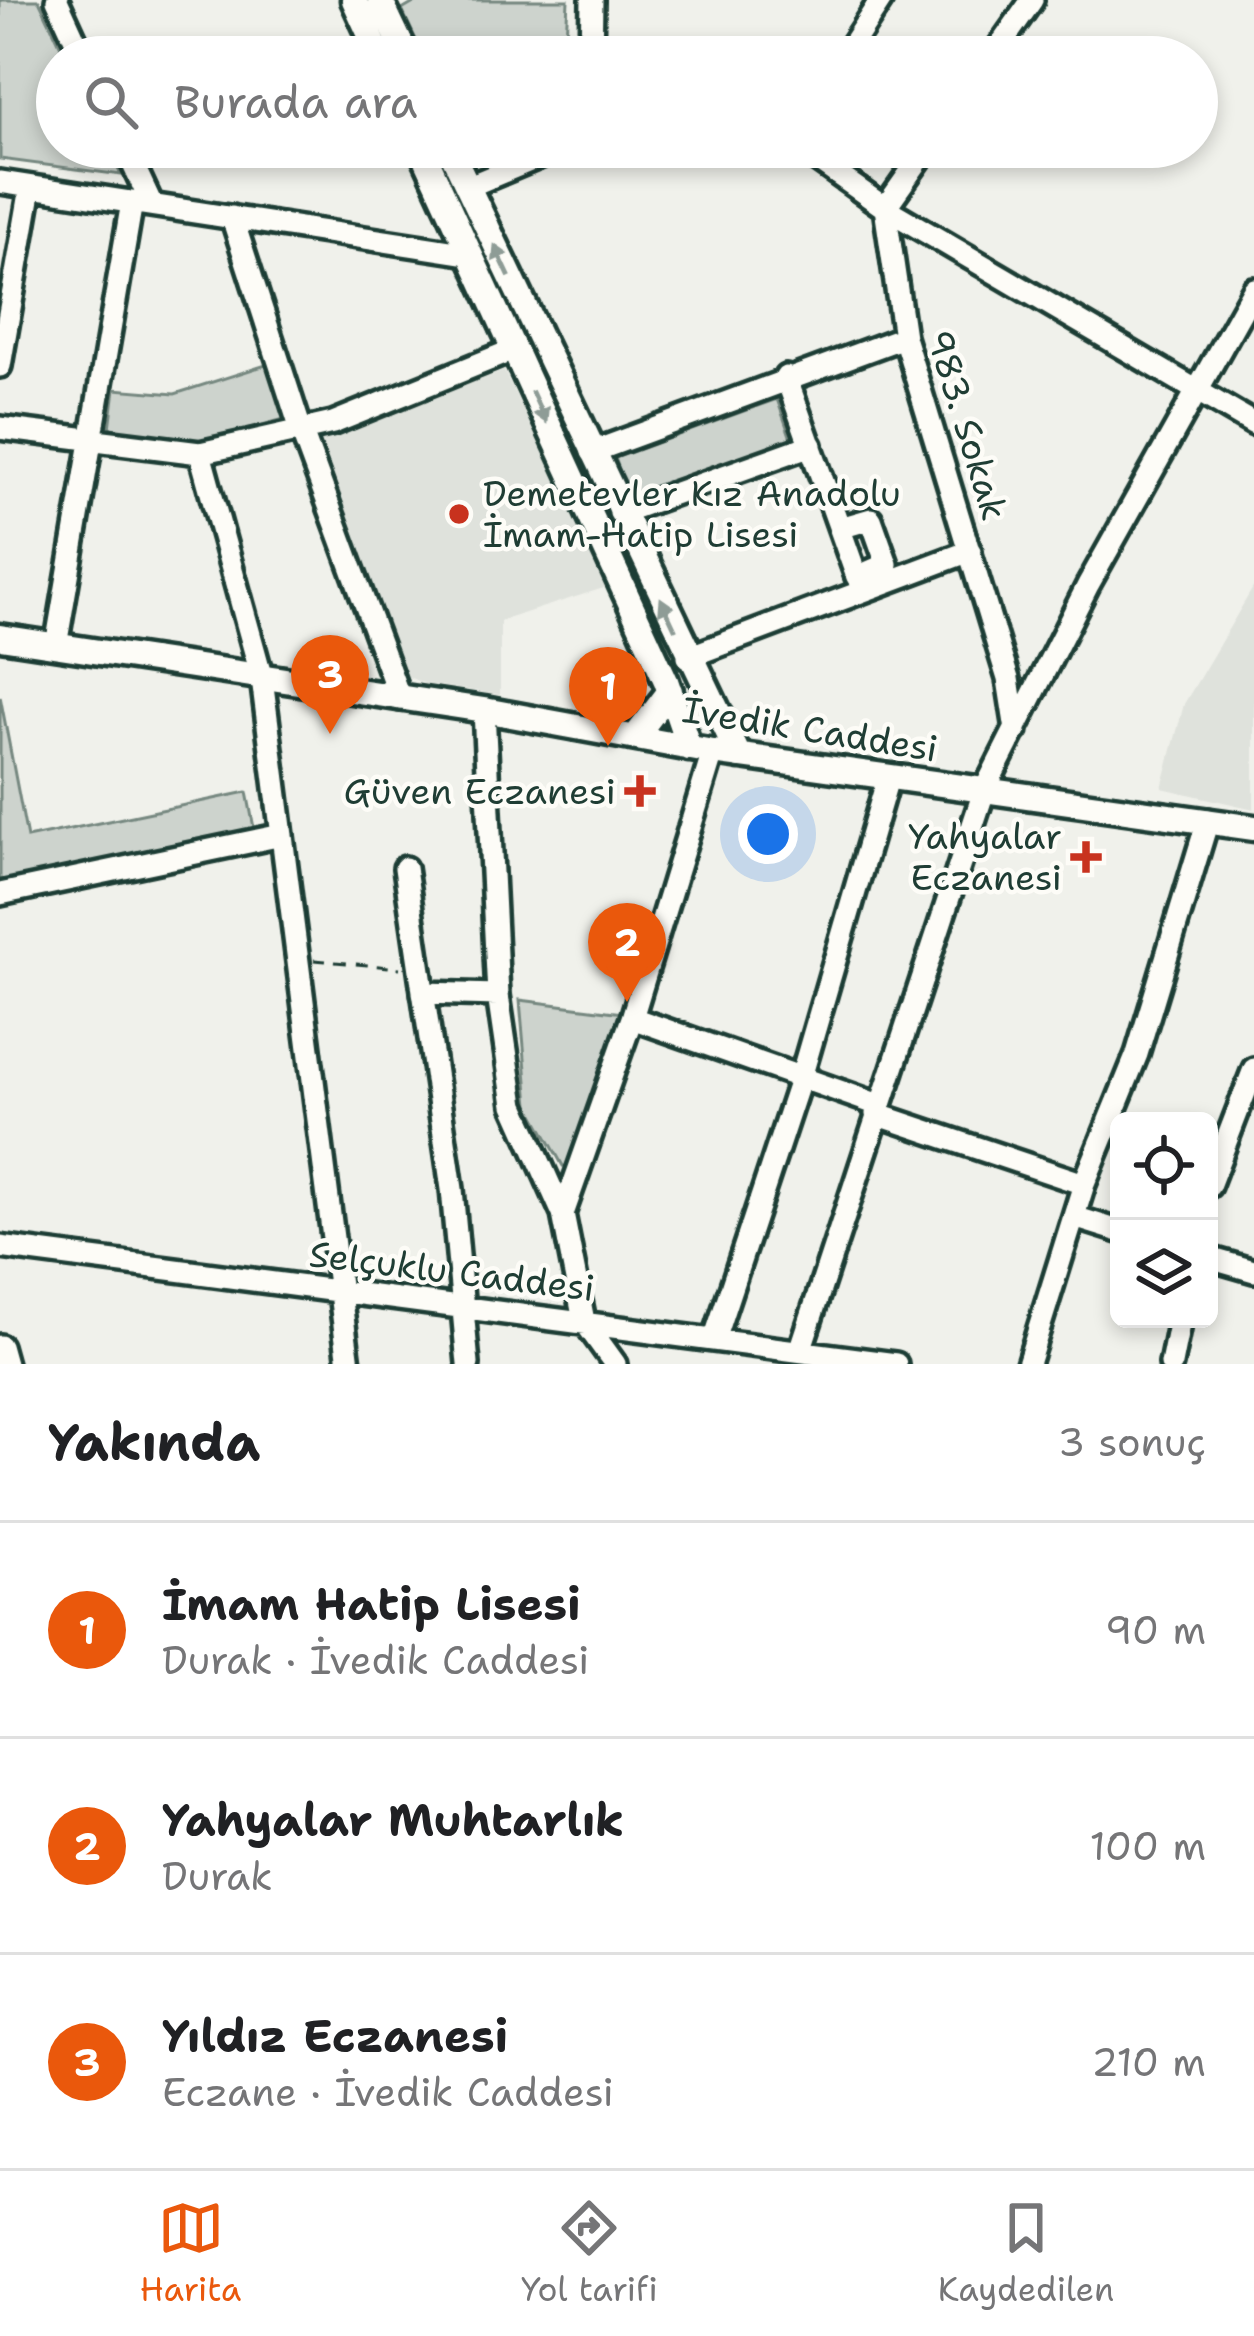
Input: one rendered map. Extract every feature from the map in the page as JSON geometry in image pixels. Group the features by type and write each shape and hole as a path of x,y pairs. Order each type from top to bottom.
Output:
{"main road":[{"path":"354,0 370,36"},
{"path":"387,3 399,36"},
{"path":"430,168 670,691 714,752"},
{"path":"458,168 688,657 714,752"},
{"name":"İvedik Caddesi","path":"0,638 484,710 714,752 1254,828"},
{"path":"635,737 670,691"}],"street":[{"path":"57,0 73,36"},
{"path":"591,36 592,0"},
{"path":"858,36 881,0"},
{"path":"1007,36 1033,0"},
{"path":"56,646 91,442 142,204 131,168"},
{"path":"467,187 513,168"},
{"path":"829,168 885,208 1254,424"},
{"path":"885,208 913,168"},
{"path":"0,182 469,254"},
{"path":"0,366 31,187"},
{"name":"983. Sokak","path":"885,208 904,337 1008,679 1016,730"},
{"path":"232,217 300,427 400,699"},
{"path":"814,1356 878,1110 984,791 1088,585 1254,289"},
{"path":"592,452 786,376 904,337"},
{"path":"0,428 200,453 351,417 513,350"},
{"path":"786,376 840,528"},
{"path":"620,513 811,446"},
{"path":"200,453 262,678 349,1364"},
{"path":"688,657 970,551"},
{"path":"484,710 498,994 514,1105 563,1214 584,1321 615,1364"},
{"path":"563,1214 632,1018 714,752"},
{"path":"714,1340 802,1074 888,778"},
{"path":"1028,1364 1084,1184 1137,1054 1208,820"},
{"path":"0,894 282,835"},
{"path":"405,868 466,1307 468,1364"},
{"path":"422,981 498,994"},
{"path":"632,1018 802,1074 878,1110 1084,1184"},
{"path":"1218,1163 1254,1070"},
{"path":"1074,1217 1110,1228"},
{"name":"Selçuklu Caddesi","path":"0,1247 896,1364"},
{"path":"1218,1261 1254,1271"},
{"path":"1171,1364 1178,1328"},
{"path":"0,1346 5,1364"}],"path":[{"path":"297,958 422,981"}],"shaded area":[{"path":"0,0 39,0 56,36 36,36 36,164 0,159"},
{"path":"419,0 568,0 566,36 414,36 402,10"},
{"path":"68,168 118,168 121,175"},
{"path":"269,364 288,418 185,446 109,436 115,389 175,394"},
{"name":"Demetevler Kız Anadolu İmam-Hatip Lisesi","path":"504,371 610,586 500,621 500,695 425,684 404,675 316,442"},
{"path":"777,399 793,444 631,503 615,458"},
{"path":"1254,586 1254,809 1162,788 1184,704"},
{"path":"0,696 27,838 247,792 254,828 0,882"},
{"path":"520,1000 623,1013 573,1167 563,1166 529,1105"}],"place":[{"name":"Demetevler Kız Anadolu İmam-Hatip Lisesi","path":"459,514"},
{"name":"Yıldız Eczanesi","path":"330,734"},
{"name":"İmam Hatip Lisesi","path":"608,746"},
{"name":"Güven Eczanesi","path":"640,791"},
{"name":"Yahyalar Eczanesi","path":"1086,857"},
{"name":"Yahyalar Muhtarlık","path":"627,1002"}]}
